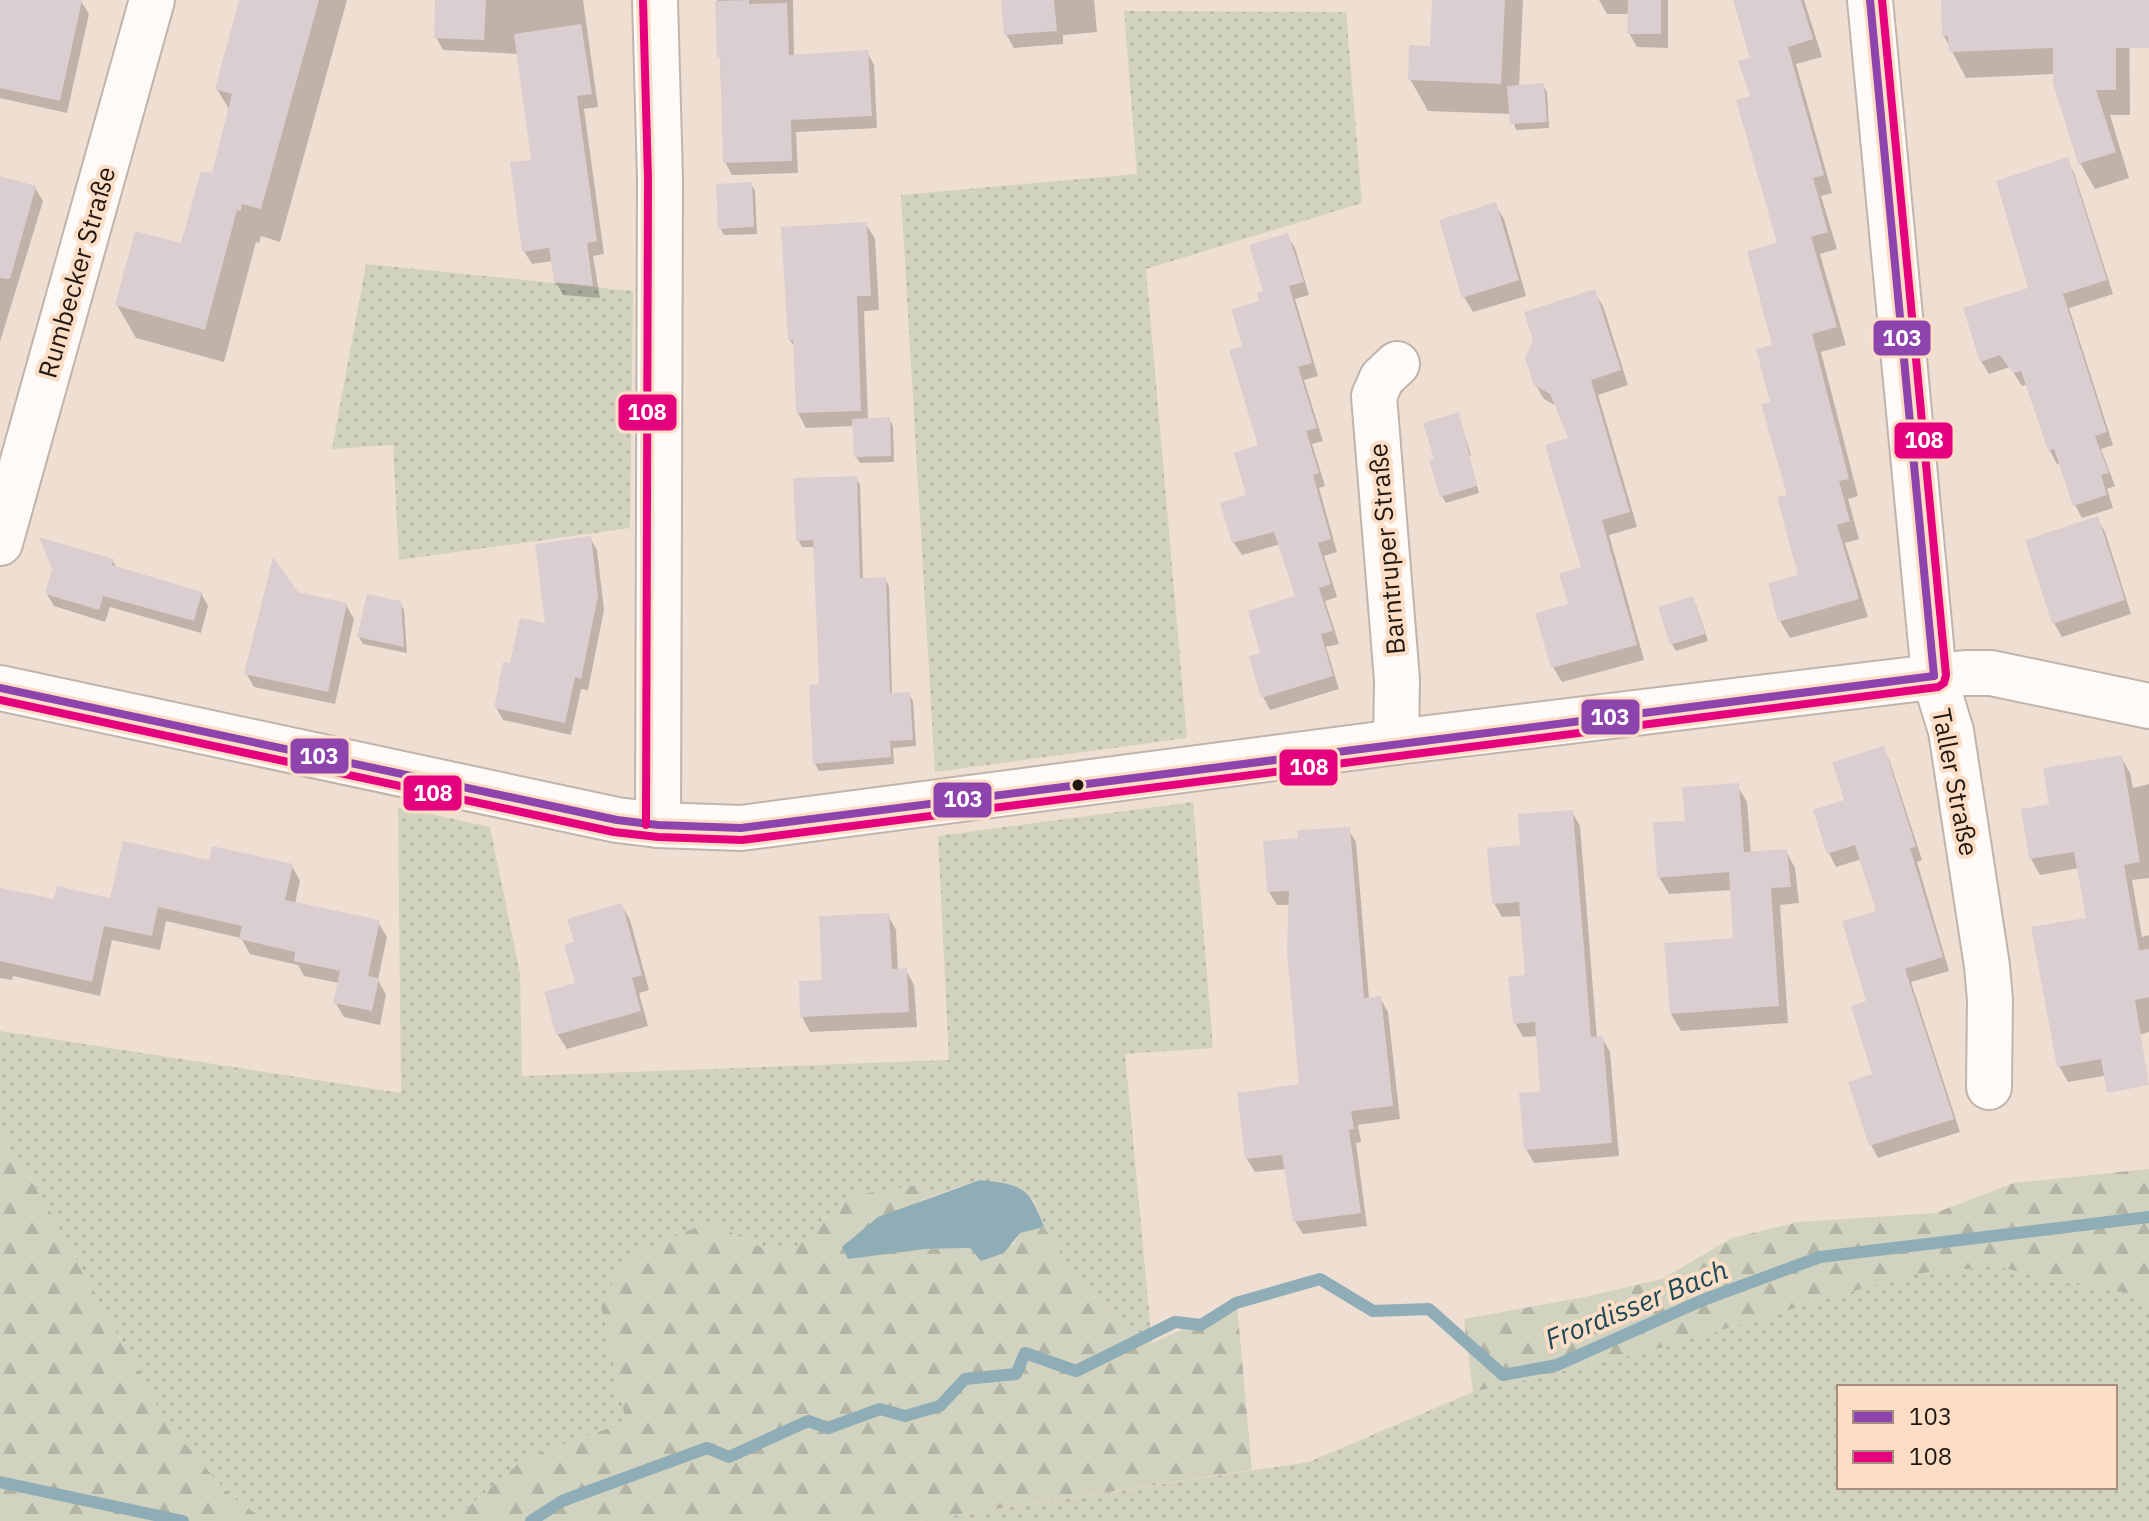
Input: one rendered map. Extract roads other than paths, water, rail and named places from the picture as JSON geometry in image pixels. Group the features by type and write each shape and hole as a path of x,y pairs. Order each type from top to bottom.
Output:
{"street":[{"name":"Rumbecker Straße","path":"0,543 152,0"},
{"path":"655,0 660,178 658,825"},
{"name":"Taller Straße","path":"1870,0 1934,676 1951,731 1987,966 1990,1000 1989,1087"},
{"name":"Barntruper Straße","path":"1396,742 1397,680 1374,396 1382,378 1397,364"},
{"path":"0,688 575,812 658,825 741,828 1396,742 1934,676 1991,673 2149,706"}],"water":[{"path":"980,1180 1022,1190 1034,1203 1044,1227 1020,1233 1004,1253 981,1261 970,1248 925,1249 848,1259 842,1247 878,1217"}],"waterway":[{"name":"Frordisser Bach","path":"531,1521 562,1501 707,1448 729,1457 808,1421 828,1428 880,1409 905,1416 940,1406 965,1379 1016,1374 1025,1353 1076,1371 1175,1322 1201,1325 1236,1303 1320,1279 1373,1311 1429,1309 1503,1375 1557,1365 1703,1300 1820,1257 2149,1217"},
{"path":"0,1482 183,1521"}]}
